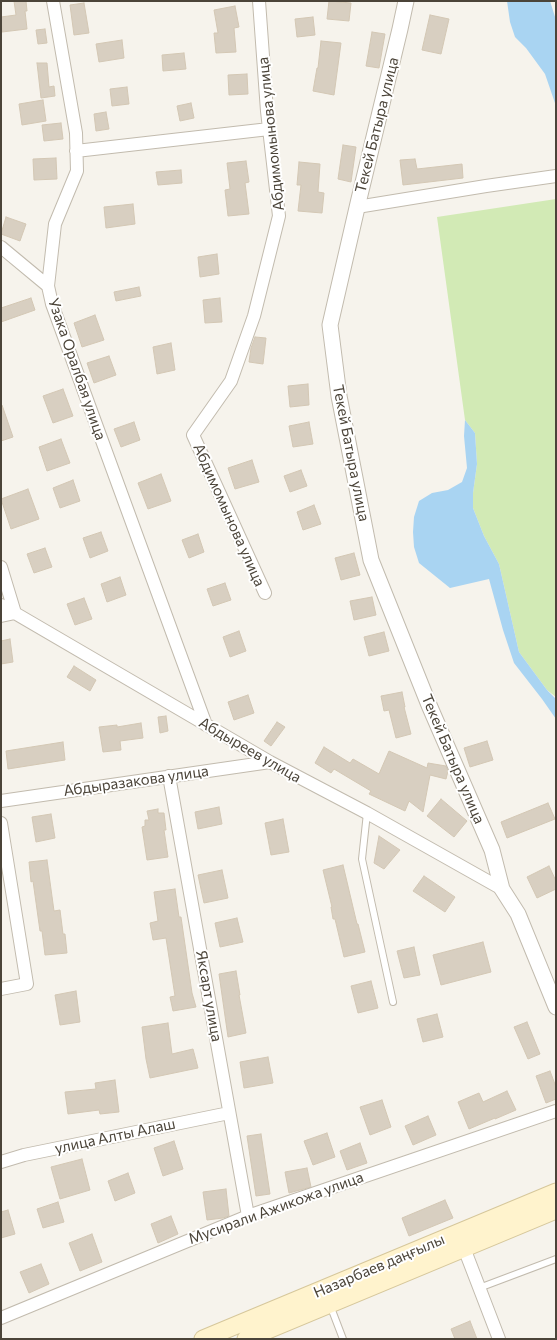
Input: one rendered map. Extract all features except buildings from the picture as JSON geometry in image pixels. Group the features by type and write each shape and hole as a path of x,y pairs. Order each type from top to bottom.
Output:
{"main road":[{"name":"Назарбаев даңғылы","path":"203,1339 556,1192"},
{"path":"246,1339 556,1210"}],"street":[{"name":"Узака Оралбая улица","path":"53,1 76,133 76,171 54,224 48,286 52,304 206,725"},
{"name":"Абдимомынова улица","path":"258,1 269,130 279,216 254,316 231,382 194,435 265,593"},
{"name":"Текей Батыра улица","path":"406,1 330,325 339,396 371,560 429,705 492,850 502,889 518,914 556,1007"},
{"path":"76,151 269,130"},
{"path":"357,208 478,187 556,176"},
{"path":"1,247 48,286"},
{"path":"1,567 15,613 1,616"},
{"name":"Абдыреев улица","path":"1,605 270,762 367,813 502,889"},
{"name":"Абдыразакова улица","path":"1,801 270,762"},
{"name":"Яксарт улица","path":"169,776 248,1216"},
{"path":"1,823 27,984 1,989"},
{"name":"Мусирали Ажикожа улица","path":"1,1318 248,1216 556,1111"},
{"name":"улица Алты Алаш","path":"1,1162 24,1155 229,1113"},
{"path":"464,1248 499,1339"}],"lane":[{"path":"367,813 362,859 393,1002"},
{"path":"479,1289 556,1259"},
{"path":"329,1304 343,1339"}],"green space":[{"path":"556,199 556,697 547,690 519,652 499,564 484,536 473,508 473,493 477,464 475,433 465,420 437,217"}],"water":[{"path":"507,1 550,1 556,20 556,106 545,74 526,48 515,37 510,22"},
{"path":"465,420 475,433 477,464 473,493 473,508 484,536 499,564 519,652 547,690 556,699 556,719 514,663 489,579 450,588 419,563 414,547 414,517 419,501 432,493 448,490 462,482 467,468 464,436"}]}
